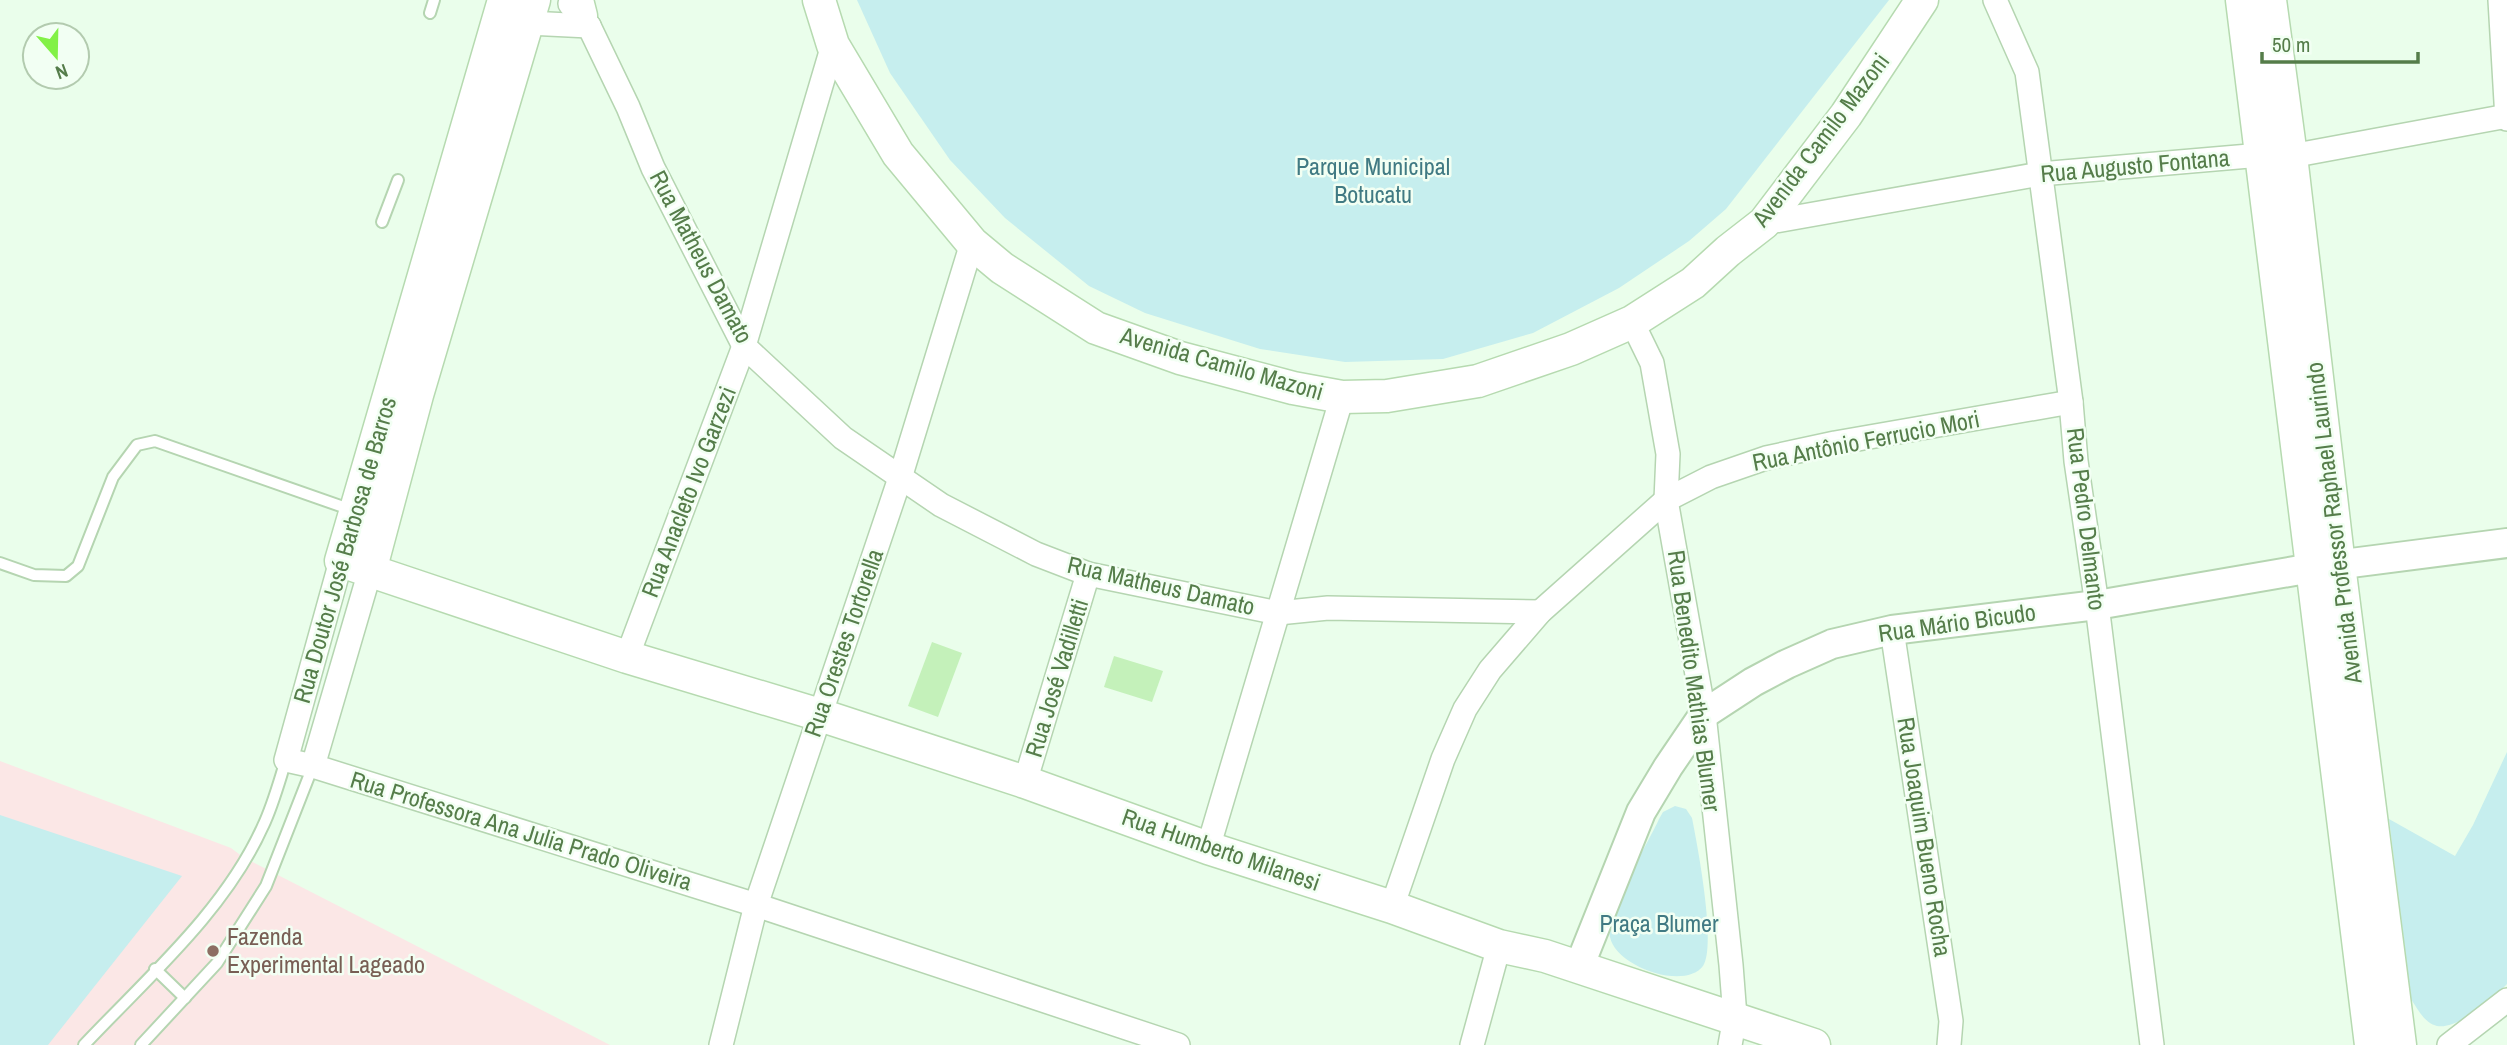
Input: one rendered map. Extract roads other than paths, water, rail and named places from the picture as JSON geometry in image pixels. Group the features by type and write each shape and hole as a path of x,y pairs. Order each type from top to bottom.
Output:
{"main road":[{"name":"Avenida Camilo Mazoni","path":"819,0 833,45 898,154 972,243 1002,268 1096,328 1180,358 1293,388 1342,397 1387,396 1478,381 1571,349 1632,322 1693,283 1764,223 1846,115 1922,0"},
{"name":"Avenida Professor Raphael Laurindo","path":"2242,0 2276,156"},
{"name":"Avenida Professor Raphael Laurindo","path":"2270,0 2276,156 2326,566 2371,1045"},
{"name":"Rua Doutor José Barbosa de Barros","path":"355,566 355,511 516,9"},
{"name":"Rua Doutor José Barbosa de Barros","path":"355,566 417,395 516,9"},
{"name":"Rua Humberto Milanesi","path":"355,566 627,657 820,715 1025,782 1208,848 1392,907 1499,946 1579,967 1732,1031 1814,1045"},
{"name":"Avenida Professor Raphael Laurindo","path":"2326,566 2400,1045"}],"street":[{"name":"Rua Pedro Delmanto","path":"1995,0 2027,72 2151,1045"},
{"path":"2500,0 2507,117"},
{"name":"Rua Matheus Damato","path":"516,9 578,10 628,107 653,167 744,346 844,439 941,505 1037,554 1088,574 1278,612 1328,608 1540,612"},
{"name":"Rua Anacleto Ivo Garzezi","path":"627,657 744,346 833,45"},
{"name":"Rua Augusto Fontana","path":"1764,223 2040,174 2276,156 2507,117"},
{"name":"Rua Orestes Tortorella","path":"721,1045 756,905 900,478 972,243"},
{"name":"Rua Benedito Mathias Blumer","path":"1632,322 1652,363 1668,454 1667,500 1704,714 1732,1031"},
{"path":"1208,848 1342,397"},
{"name":"Rua Antônio Ferrucio Mori","path":"1392,907 1443,759 1465,709 1489,670 1540,612 1667,500 1712,477 1766,458 1835,443 2071,402"},
{"name":"Rua Mário Bicudo","path":"1579,967 1641,812 1704,714 1753,682 1821,649 1892,630 2096,605 2326,566 2507,543"},
{"name":"Rua Doutor José Barbosa de Barros","path":"286,760 355,566"},
{"name":"Rua Doutor José Barbosa de Barros","path":"313,766 355,566"},
{"name":"Rua José Vadilletti","path":"1025,782 1088,574"},
{"name":"Rua Joaquim Bueno Rocha","path":"1892,630 1951,1021 1950,1045"},
{"name":"Rua Professora Ana Julia Prado Oliveira","path":"286,760 313,766 756,905 1178,1045"},
{"path":"1472,1045 1499,946"},
{"path":"2449,1045 2507,1000"}],"lane":[{"path":"430,13 434,0"},
{"path":"382,222 398,180"},
{"path":"0,563 34,575 66,576 78,566 113,477 136,445 155,441 355,511"},
{"name":"Rua Doutor José Barbosa de Barros","path":"84,1045 212,909 264,825 286,760"},
{"name":"Rua Doutor José Barbosa de Barros","path":"141,1045 217,963 266,886 313,766"},
{"path":"155,970 185,998"}],"place":[{"name":"Fazenda Experimental Lageado","path":"213,951"}],"park label":[{"name":"Parque Municipal Botucatu","path":"1373,181"},
{"name":"Praça Blumer","path":"1659,924"}]}
